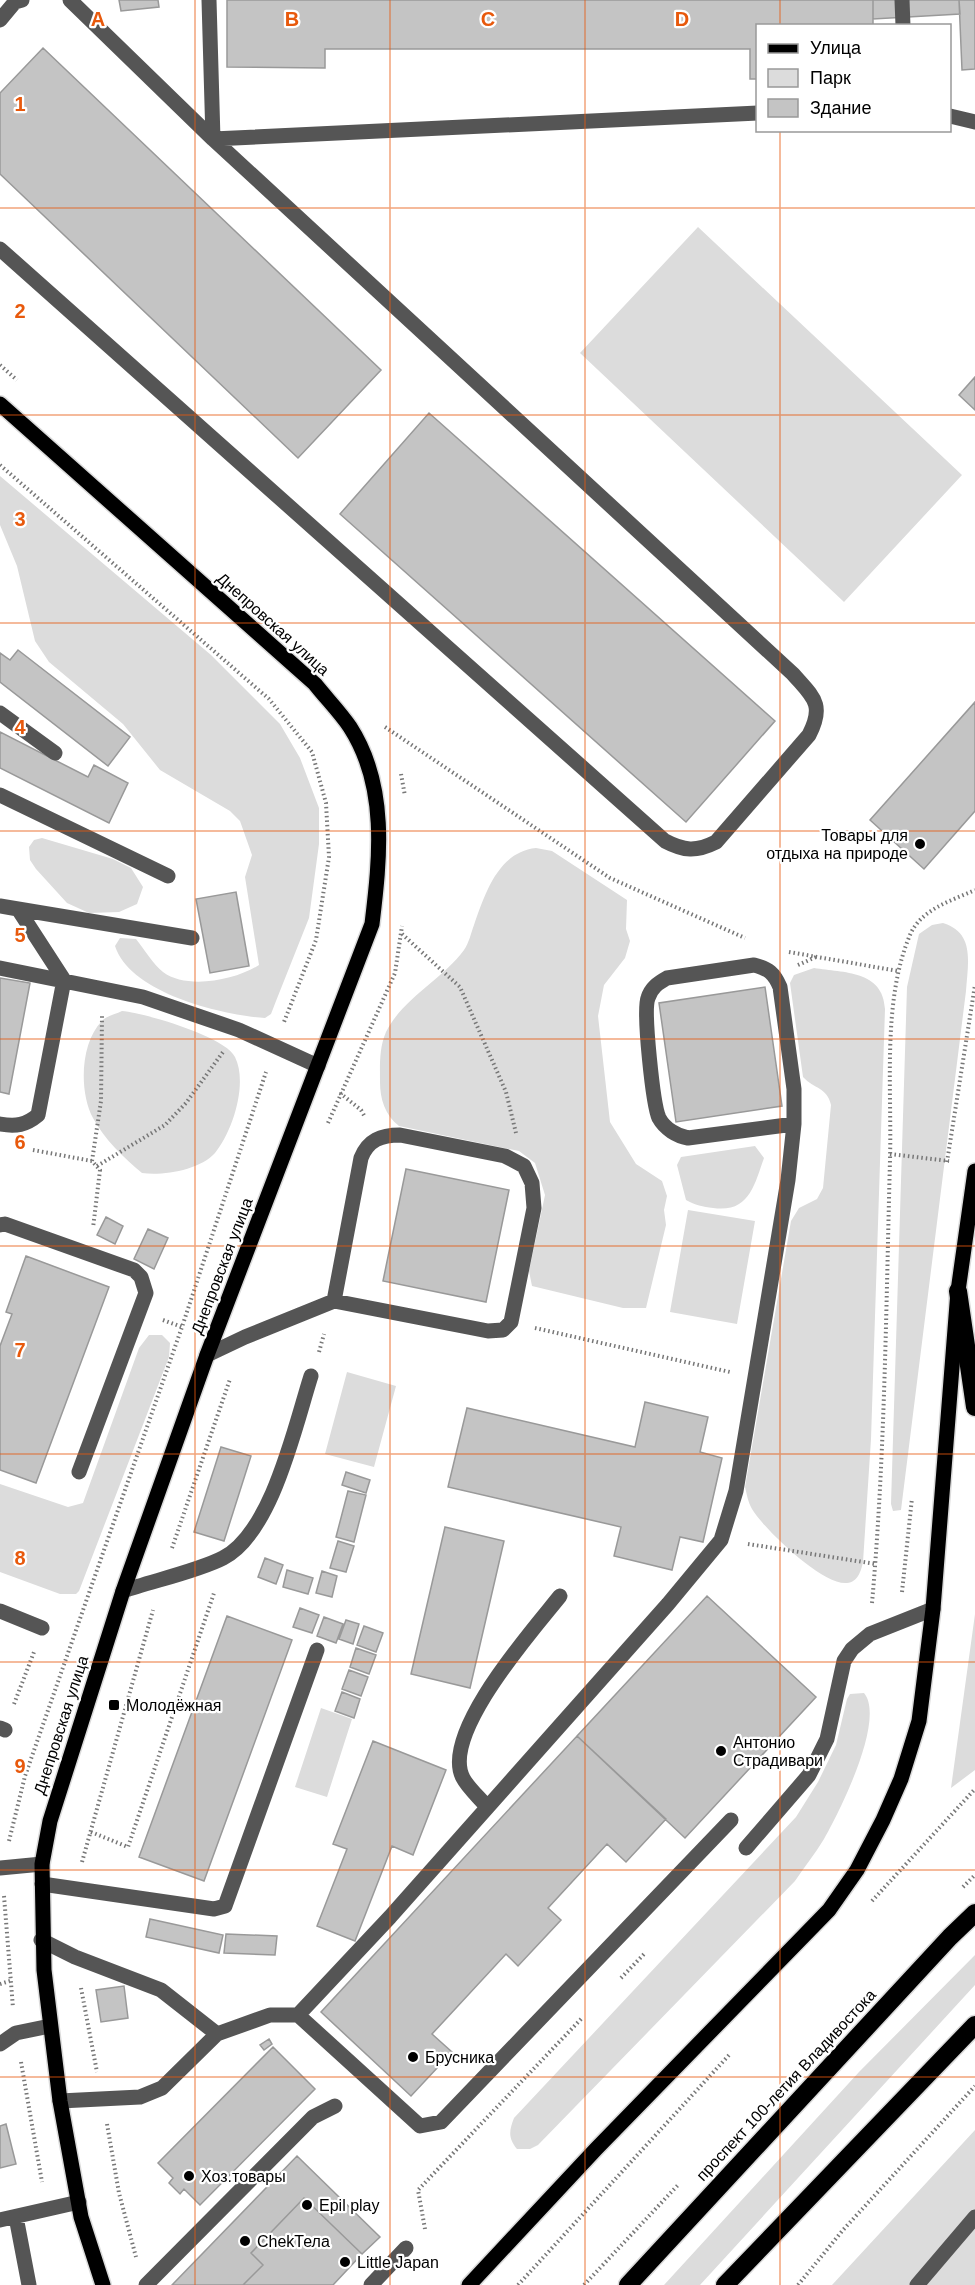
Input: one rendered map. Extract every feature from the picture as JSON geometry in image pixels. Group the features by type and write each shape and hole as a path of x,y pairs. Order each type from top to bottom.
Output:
{"highway":[{"path":"958,1291 975,1407"},
{"name":"проспект 100-летия Владивостока","path":"628,2285 975,1913"},
{"path":"725,2285 975,2025"}],"main road":[{"name":"Днепровская улица","path":"0,404 315,684 350,728 372,772 379,813 379,869 372,924 207,1355 123,1591 50,1821 42,1864 41,1940 50,2026 60,2101 79,2202 103,2285"},
{"path":"469,2285 596,2149 829,1910 857,1870 901,1779 919,1721 933,1609 958,1291 975,1171"}],"lane":[{"path":"0,20 15,2 22,0"},
{"path":"0,249 664,841 680,849 699,850 716,842 809,735 818,719 817,702 793,674 213,139 70,0"},
{"path":"209,0 213,139"},
{"path":"902,0 903,24"},
{"path":"213,139 756,113"},
{"path":"951,116 975,122"},
{"path":"0,713 55,753"},
{"path":"0,795 168,876"},
{"path":"0,906 192,938"},
{"path":"0,1124 12,1126 27,1124 38,1115 64,980 18,909"},
{"path":"298,2015 390,1917 668,1604 721,1540 736,1491 788,1180 794,1124 794,1089 780,987 775,975 768,968 754,965 667,978 656,984 648,997 647,1031 658,1117 667,1128 680,1137 688,1138 794,1124"},
{"path":"0,968 103,987 143,997 238,1030 318,1066"},
{"path":"207,1355 334,1301 488,1331 503,1330 511,1322 534,1208 532,1183 524,1166 505,1156 400,1135 386,1135 374,1140 365,1147 360,1158 334,1301"},
{"path":"0,1225 5,1224 89,1253 134,1270 141,1277 146,1293 79,1472"},
{"path":"123,1591 224,1558 237,1548 260,1520 278,1483 311,1376"},
{"path":"487,1807 462,1778 461,1758 472,1715 560,1596"},
{"path":"746,1848 809,1775 827,1739 844,1661 861,1639 933,1609"},
{"path":"0,1611 42,1628"},
{"path":"42,1884 214,1909 225,1906 317,1650"},
{"path":"60,2101 130,2099 152,2093 172,2078 217,2034 270,2015 298,2015 420,2126 441,2122 731,1820"},
{"path":"1,1867 42,1864"},
{"path":"41,1940 75,1957 161,1990 217,2034"},
{"path":"0,2044 16,2033 50,2026"},
{"path":"146,2285 313,2117 335,2106"},
{"path":"0,2220 79,2202"},
{"path":"16,2217 29,2285"},
{"path":"916,2285 975,2217"},
{"path":"371,2285 406,2248"}],"path":[{"path":"0,365 18,381"},
{"path":"0,465 269,699 312,752 326,803 329,857 316,940 292,1001"},
{"path":"378,718 385,727 609,878 755,943"},
{"path":"385,727 388,737"},
{"path":"398,766 405,786 405,797"},
{"path":"870,1634 883,1438 891,1064 898,971 911,933 930,910 975,890"},
{"path":"327,1126 395,972 402,923"},
{"path":"401,934 460,987 506,1092 524,1166"},
{"path":"786,951 898,971"},
{"path":"92,1161 101,1101 103,987"},
{"path":"97,1166 165,1125 186,1103 238,1030"},
{"path":"0,1984 10,1981 1,1867 25,1776 182,1327 274,1047"},
{"path":"340,1093 361,1110 374,1140"},
{"path":"21,1148 92,1161 100,1170 100,1185 89,1253"},
{"path":"890,1154 957,1161"},
{"path":"311,1376 334,1301"},
{"path":"511,1322 705,1365"},
{"path":"74,1889 162,1578 245,1337"},
{"path":"721,1540 876,1564"},
{"path":"91,1832 128,1847 214,1591"},
{"path":"2,1729 42,1628"},
{"path":"613,1986 621,1978"},
{"path":"406,2248 426,2231 418,2190 588,2012"},
{"path":"16,2033 47,2210"},
{"path":"798,2285 843,2230 975,2086"}],"green space":[{"path":"698,227 962,475 844,602 580,353"},
{"path":"0,476 211,655 280,724 300,758 319,808 319,844 309,918 271,1014 265,1018 202,1006 157,989 139,977 124,962 115,946 120,938 136,939 163,972 185,981 225,979 259,965 245,877 252,855 240,821 230,811 160,770 123,724 49,662 35,641 17,566 0,525"},
{"path":"42,838 113,859 131,868 143,887 137,904 119,912 89,913 67,903 30,860 29,847 34,840"},
{"path":"536,848 552,851 627,900 626,929 630,941 625,958 604,985 598,1016 610,1122 636,1164 662,1181 667,1196 664,1210 666,1225 646,1308 623,1308 532,1286 529,1271 545,1195 535,1163 519,1151 399,1126 390,1117 382,1100 381,1050 386,1032 393,1020 464,950 488,888 503,866 523,851"},
{"path":"943,923 953,928 965,941 968,959 966,991 901,1510 893,1511 891,1504 907,987 919,934 932,925"},
{"path":"814,968 849,973 870,980 883,996 885,1009 871,1439 863,1562 856,1578 847,1583 837,1582 824,1576 781,1542 752,1509 745,1487 791,1221 799,1208 817,1199 823,1188 831,1105 823,1091 803,1077 790,983 794,975"},
{"path":"122,1011 184,1027 229,1049 235,1057 240,1080 233,1120 222,1144 215,1153 200,1164 160,1174 142,1173 115,1148 93,1118 85,1095 84,1082 89,1042 102,1021"},
{"path":"755,1146 764,1158 753,1187 742,1202 735,1206 713,1208 686,1200 677,1165 681,1157"},
{"path":"688,1210 755,1221 737,1324 670,1312"},
{"path":"149,1335 162,1335 170,1343 169,1357 79,1591 76,1594 60,1594 0,1572 0,1484 68,1507 83,1503 139,1348"},
{"path":"347,1372 396,1386 374,1467 325,1454"},
{"path":"975,1614 975,1770 951,1788"},
{"path":"864,1693 869,1706 869,1723 858,1766 840,1809 824,1839 795,1881 538,2145 530,2149 517,2149 510,2134 514,2118 796,1817 818,1782 836,1745 847,1699 850,1694"},
{"path":"321,1708 352,1719 327,1797 295,1787"},
{"path":"975,1955 975,1985 700,2285 664,2285 859,2072"},
{"path":"975,2130 975,2285 832,2285"}],"building":[{"path":"119,0 158,0 159,7 121,11"},
{"path":"227,0 873,0 873,24 756,24 756,79 750,79 750,49 325,49 325,68 227,67"},
{"path":"873,0 959,0 960,14 873,19"},
{"path":"959,0 975,0 975,69 962,70"},
{"path":"43,48 381,370 298,458 0,174 0,93"},
{"path":"975,377 975,410 959,395"},
{"path":"429,413 775,721 686,822 340,514"},
{"path":"18,650 130,737 108,766 0,682 0,653 10,660"},
{"path":"975,702 975,811 924,869 870,820"},
{"path":"0,732 88,777 94,765 128,783 109,823 0,768"},
{"path":"236,892 249,966 210,973 196,899"},
{"path":"0,978 30,983 9,1094 0,1092"},
{"path":"765,987 782,1106 676,1122 659,1003"},
{"path":"406,1169 509,1190 486,1302 383,1281"},
{"path":"106,1217 123,1226 115,1244 97,1235"},
{"path":"148,1229 168,1238 154,1269 134,1259"},
{"path":"26,1256 109,1287 36,1483 0,1470 0,1346 12,1314 6,1312"},
{"path":"645,1402 708,1417 700,1452 722,1458 703,1542 680,1537 672,1570 614,1556 621,1527 448,1487 467,1408 635,1447"},
{"path":"221,1447 251,1456 224,1541 194,1532"},
{"path":"346,1472 370,1480 366,1493 342,1485"},
{"path":"348,1491 366,1495 354,1542 336,1537"},
{"path":"445,1527 504,1541 470,1688 411,1674"},
{"path":"338,1541 354,1546 346,1572 330,1568"},
{"path":"265,1558 283,1565 276,1584 258,1577"},
{"path":"287,1570 313,1578 308,1594 283,1587"},
{"path":"322,1571 337,1576 332,1597 316,1593"},
{"path":"707,1596 816,1697 685,1838 577,1736"},
{"path":"300,1608 319,1615 312,1633 293,1627"},
{"path":"227,1616 292,1640 204,1881 139,1857"},
{"path":"324,1617 343,1624 336,1643 317,1636"},
{"path":"346,1620 359,1624 353,1644 339,1639"},
{"path":"364,1626 383,1633 376,1652 357,1645"},
{"path":"356,1648 376,1655 369,1674 350,1667"},
{"path":"349,1670 368,1677 361,1696 342,1689"},
{"path":"342,1692 360,1699 354,1718 335,1711"},
{"path":"577,1736 666,1819 626,1862 607,1844 548,1908 561,1920 518,1966 506,1954 432,2034 452,2052 411,2096 321,2012"},
{"path":"373,1741 446,1770 413,1855 392,1846 355,1941 317,1926 347,1849 333,1844"},
{"path":"150,1919 223,1935 219,1953 146,1937"},
{"path":"226,1934 277,1936 275,1955 224,1953"},
{"path":"124,1986 128,2018 101,2022 96,1990"},
{"path":"269,2039 272,2044 264,2050 260,2045"},
{"path":"273,2047 315,2089 200,2205 184,2189 180,2194 169,2183 173,2178 158,2163"},
{"path":"6,2124 16,2164 0,2168 0,2126"},
{"path":"297,2156 380,2237 362,2254 304,2198 251,2253 263,2265 243,2285 172,2285"},
{"path":"304,2198 362,2254 333,2285 243,2285 263,2265 251,2253"}],"place":[{"name":"Товары для отдыха на природе","path":"920,844"},
{"name":"Молодёжная","path":"114,1705"},
{"name":"Антонио Страдивари","path":"721,1751"},
{"name":"Брусника","path":"413,2057"},
{"name":"Хоз.товары","path":"189,2176"},
{"name":"Epil play","path":"307,2205"},
{"name":"ChekТела","path":"245,2241"},
{"name":"Little Japan","path":"345,2262"}]}
